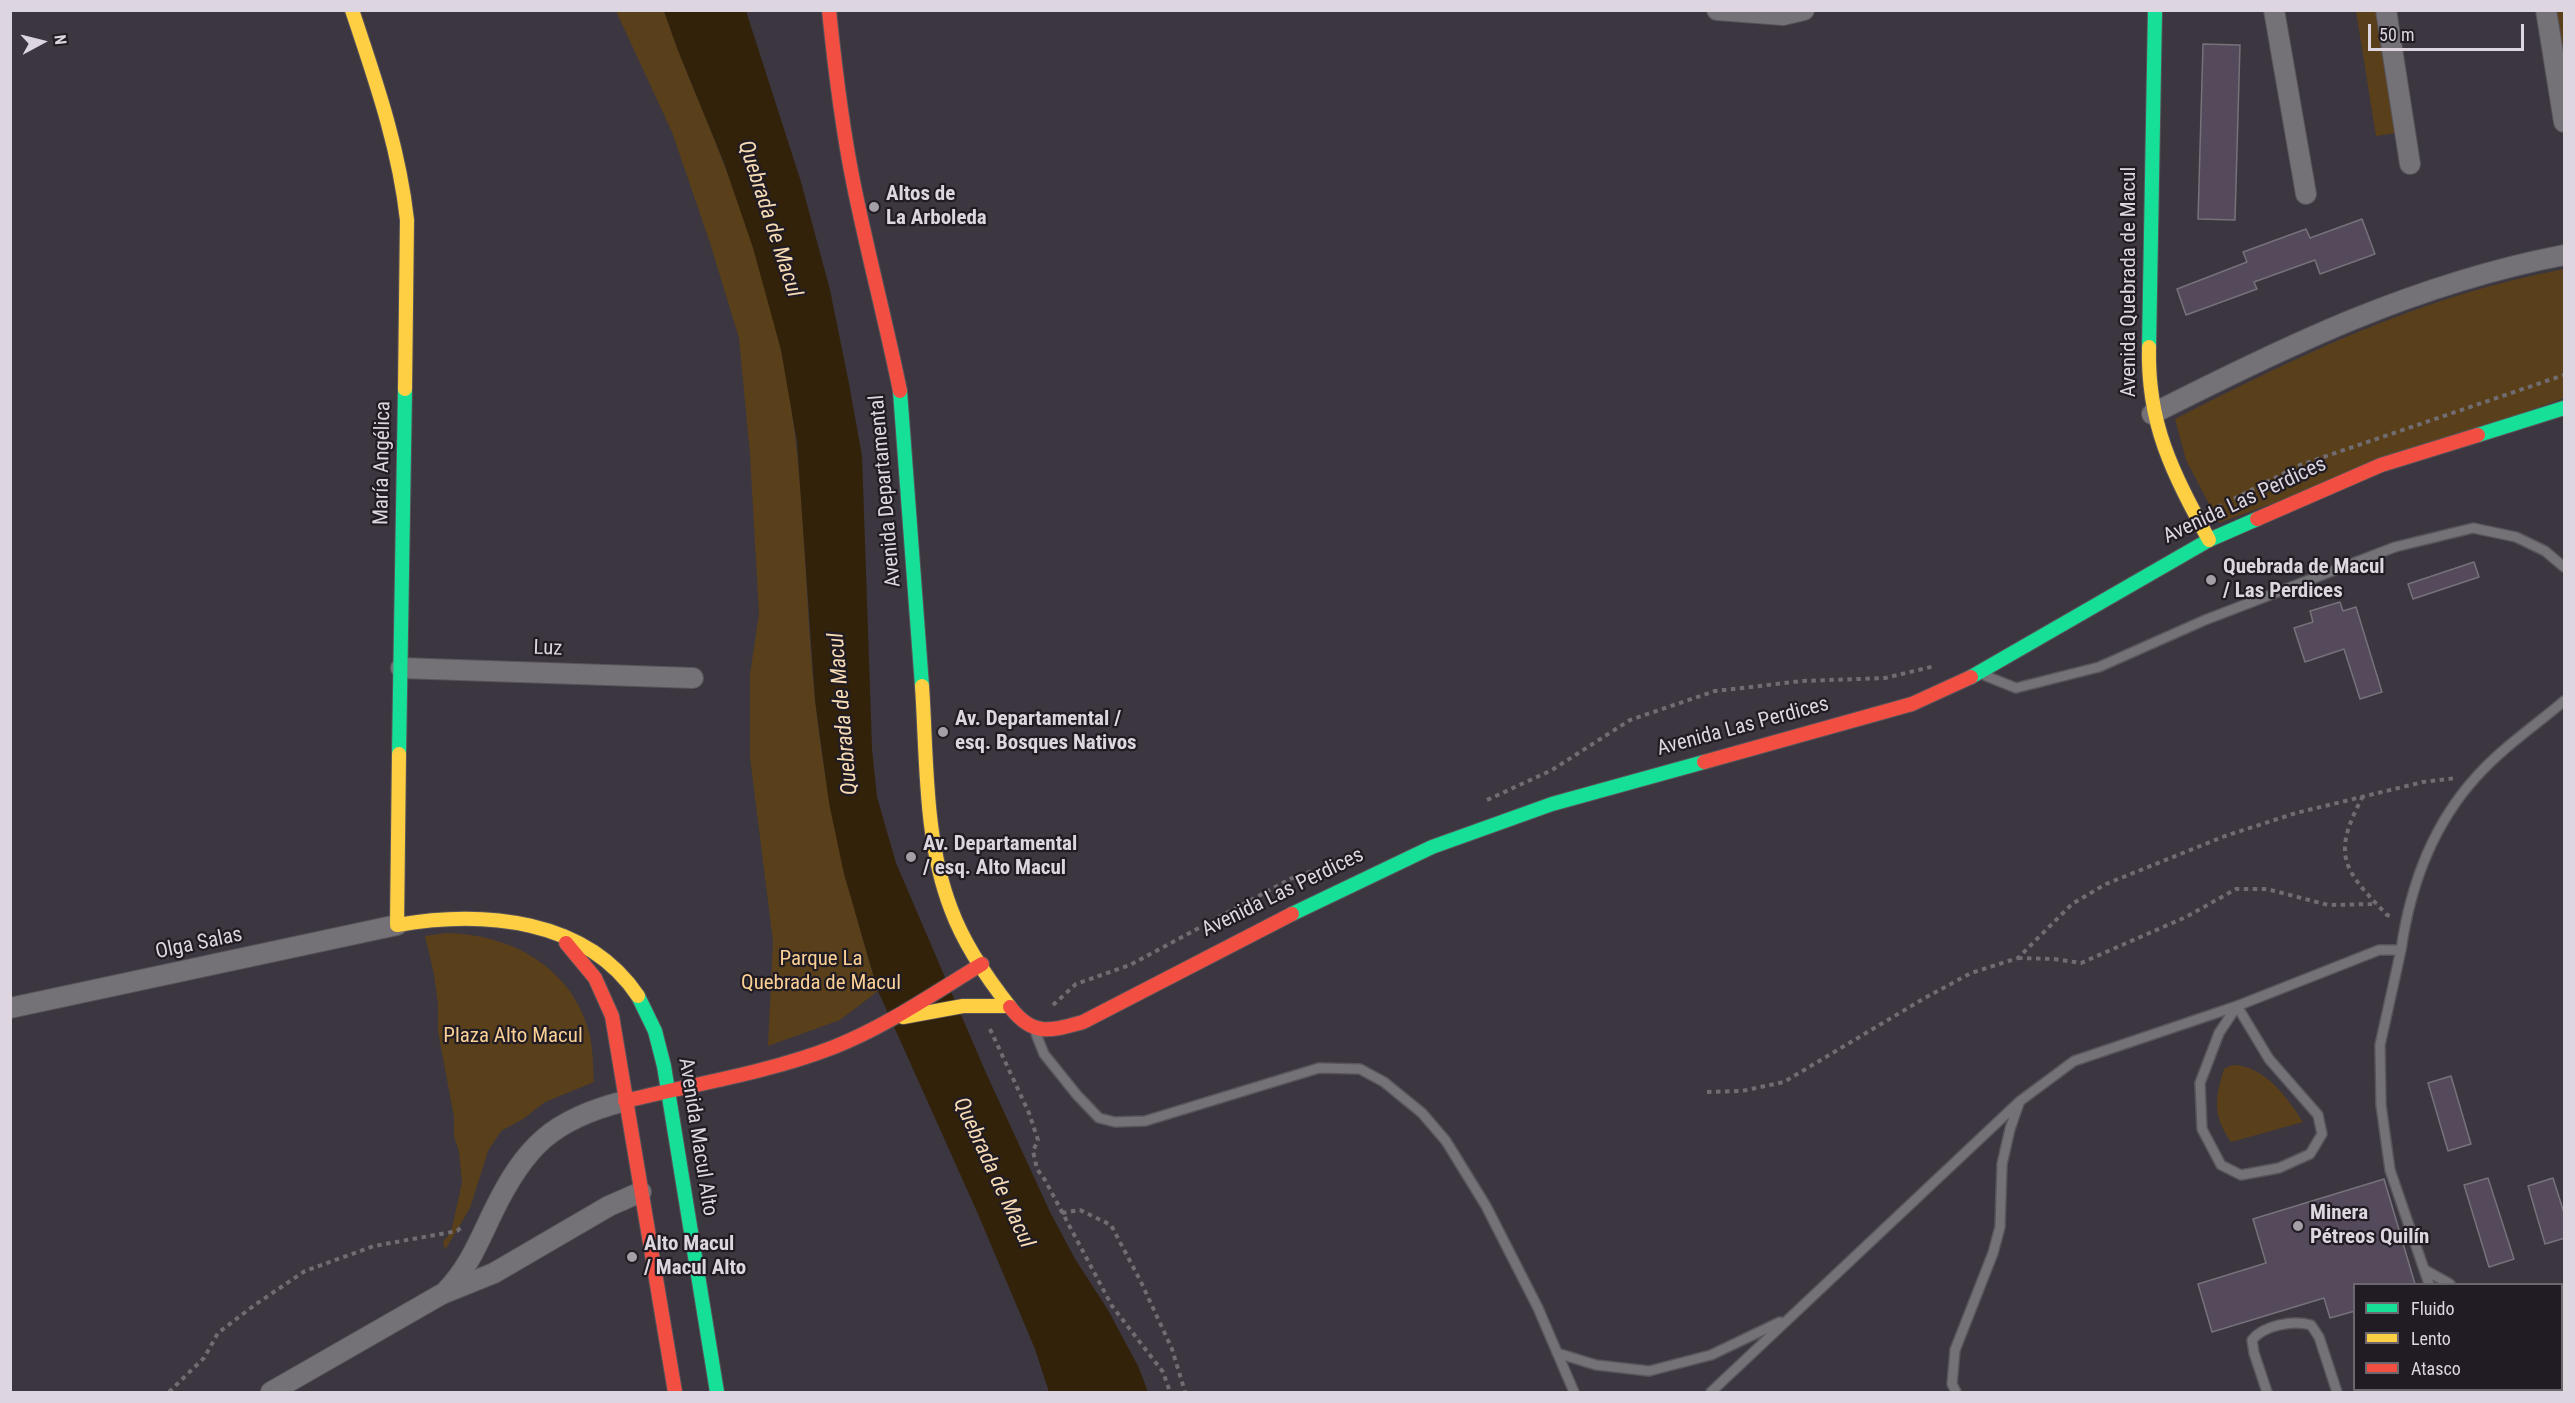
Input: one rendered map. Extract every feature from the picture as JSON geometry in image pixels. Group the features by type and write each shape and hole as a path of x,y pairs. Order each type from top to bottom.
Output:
{"street":[{"name":"María Angélica","path":"352,10 400,162 408,220 397,925"},
{"name":"Avenida Departamental","path":"829,10 838,94 854,187 885,315 902,404 932,838 941,881 955,918 982,964"},
{"path":"1718,10 1783,15 1803,10"},
{"name":"Avenida Quebrada de Macul","path":"2155,10 2148,381 2152,414 2162,446 2180,488 2209,540"},
{"path":"2274,10 2306,194"},
{"path":"2386,10 2410,164"},
{"path":"2546,10 2565,122"},
{"path":"2152,414 2314,334 2403,299 2476,275 2565,255"},
{"name":"Avenida Las Perdices","path":"1034,1028 1052,1029 1083,1022 1256,931 1432,847 1485,827 1552,804 1912,704 1980,673 2209,540 2381,465 2565,408"},
{"name":"Luz","path":"401,668 693,678"},
{"name":"Avenida Macul Alto","path":"397,925 449,917 491,918 535,926 573,939 602,956 621,973 638,994 655,1028 668,1091 717,1392"},
{"name":"Olga Salas","path":"10,1008 397,925"},
{"name":"Avenida Macul Alto","path":"556,934 584,962 604,995 617,1037 625,1101 675,1392"},
{"path":"442,1294 462,1274 474,1254 519,1165 544,1137 571,1119 625,1101 798,1059 848,1041 887,1021 982,964 995,988 1009,1006 1021,1020 1034,1028"},
{"path":"887,1021 970,1006 1009,1006"},
{"path":"272,1392 442,1294 494,1273 609,1206 641,1192"}],"lane":[{"path":"1980,673 2016,688 2099,667 2205,620 2395,548 2473,528 2516,537 2545,551 2565,567"},
{"path":"2429,1283 2390,1170 2381,1105 2380,1045 2401,950 2405,921 2418,878 2441,823 2478,775 2565,701"},
{"path":"1711,1392 2020,1101 2074,1061 2237,1006 2379,950 2401,950"},
{"path":"2237,1006 2269,1059 2318,1115 2322,1134 2310,1154 2279,1168 2241,1175 2222,1165 2202,1129 2200,1083 2219,1034 2237,1006"},
{"path":"1034,1028 1044,1054 1077,1095 1099,1118 1115,1122 1145,1121 1319,1068 1360,1069 1384,1082 1422,1113 1446,1141 1486,1206 1538,1308 1574,1392"},
{"path":"1956,1392 1952,1384 1954,1350 1993,1253 2000,1227 2002,1164 2010,1129 2020,1101"},
{"path":"2425,1270 2448,1283"},
{"path":"1557,1353 1596,1365 1649,1371 1711,1355 1788,1318"},
{"path":"2267,1392 2252,1340 2258,1332 2298,1321 2312,1324 2319,1337 2335,1392"}],"path":[{"path":"2197,518 2300,465 2565,375"},
{"path":"1481,803 1552,770 1630,720 1715,691 1803,681 1885,678 1945,663"},
{"path":"2018,958 2072,904 2106,884 2225,836 2296,813 2363,796 2423,782 2478,775"},
{"path":"2363,796 2353,815 2344,844 2348,870 2387,915 2405,921"},
{"path":"1021,1020 1046,1013 1076,984 1130,965 1290,879 1366,851"},
{"path":"1707,1092 1742,1090 1784,1082 1971,973 2018,958 2054,959 2081,963 2186,918 2236,889 2267,889 2328,905 2377,904"},
{"path":"970,1006 1029,1113 1038,1140 1033,1151 1037,1169 1112,1306 1163,1372 1170,1392"},
{"path":"1062,1213 1080,1210 1111,1225 1142,1282 1172,1349 1185,1392"},
{"path":"169,1392 204,1358 218,1333 305,1271 375,1246 457,1231 476,1215 494,1211"}],"green space":[{"name":"Parque La Quebrada de Macul","path":"616,11 664,11 740,208 770,303 789,394 800,481 811,655 819,736 839,846 878,991 840,1020 768,1046 773,941 750,757 750,674 759,614 750,454 739,338 710,243 672,132"},
{"path":"2356,11 2376,11 2396,133 2376,136"},
{"path":"2557,11 2564,11 2564,55"},
{"path":"2564,269 2564,398 2219,523 2186,460 2175,419 2364,329 2461,295 2512,280"},
{"name":"Plaza Alto Macul","path":"446,933 494,940 516,948 536,959 555,974 570,991 582,1012 591,1041 594,1082 545,1102 523,1119 501,1131 488,1151 470,1208 445,1250 443,1242 451,1232 462,1183 459,1151 454,1136 454,1117 438,1031 438,1004 434,974 425,936"},
{"path":"2232,1065 2254,1070 2274,1084 2303,1122 2231,1142 2218,1115 2217,1098 2224,1069"}],"water":[{"name":"Quebrada de Macul","path":"664,11 746,11 801,182 830,290 862,456 872,749 877,797 896,863 986,1073 1050,1212 1075,1259 1108,1310 1138,1366 1148,1392 1049,1392 1035,1349 978,1214 878,991 844,874 829,803 815,700 797,442 781,350 753,248 724,163"}],"building":[{"path":"2203,44 2240,45 2235,220 2198,219"},
{"path":"2362,219 2375,254 2320,274 2315,260 2254,282 2257,289 2186,315 2177,289 2247,262 2243,252 2306,229 2310,238"},
{"path":"2474,562 2479,577 2413,599 2408,584"},
{"path":"2340,602 2343,611 2356,607 2382,692 2360,699 2344,649 2305,662 2294,628 2313,622 2310,611"},
{"path":"2451,1076 2471,1144 2448,1151 2428,1083"},
{"path":"2488,1178 2514,1259 2489,1267 2464,1185"},
{"path":"2553,1178 2565,1216 2565,1238 2545,1244 2528,1186"},
{"path":"2384,1179 2415,1283 2353,1283 2353,1312 2330,1318 2324,1298 2212,1332 2198,1284 2266,1263 2253,1219"}],"traffic: fast":[{"path":"2149,347 2155,10"},
{"path":"399,754 405,389"},
{"path":"900,391 922,686"},
{"path":"2478,435 2564,408"},
{"path":"1971,677 2209,540 2257,519"},
{"path":"1292,914 1432,847 1552,804 1704,762"},
{"path":"638,996 655,1031 664,1066 717,1392"}],"traffic: slow":[{"path":"352,10 385,113 398,166 407,220 405,389"},
{"path":"2149,347 2152,401 2165,448 2184,493 2209,540"},
{"path":"922,686 928,799 942,882 956,922 969,948 1010,1007"},
{"path":"399,754 397,925 463,919 497,920 561,935 590,950 616,970 638,996"},
{"path":"903,1017 963,1006 1009,1006"}],"traffic: jam":[{"path":"829,10 839,98 850,164 900,391"},
{"path":"2257,519 2381,465 2478,435"},
{"path":"1704,762 1912,704 1971,677"},
{"path":"1010,1007 1026,1023 1043,1029 1061,1028 1083,1022 1292,914"},
{"path":"566,943 595,978 612,1016 675,1392"},
{"path":"625,1101 757,1071 834,1047 891,1019 982,964"}],"place":[{"name":"Altos de La Arboleda","path":"874,207"},
{"name":"Quebrada de Macul / Las Perdices","path":"2211,580"},
{"name":"Av. Departamental / esq. Bosques Nativos","path":"943,732"},
{"name":"Av. Departamental / esq. Alto Macul","path":"911,857"},
{"name":"Minera Pétreos Quilín","path":"2298,1226"},
{"name":"Alto Macul / Macul Alto","path":"632,1257"}]}
